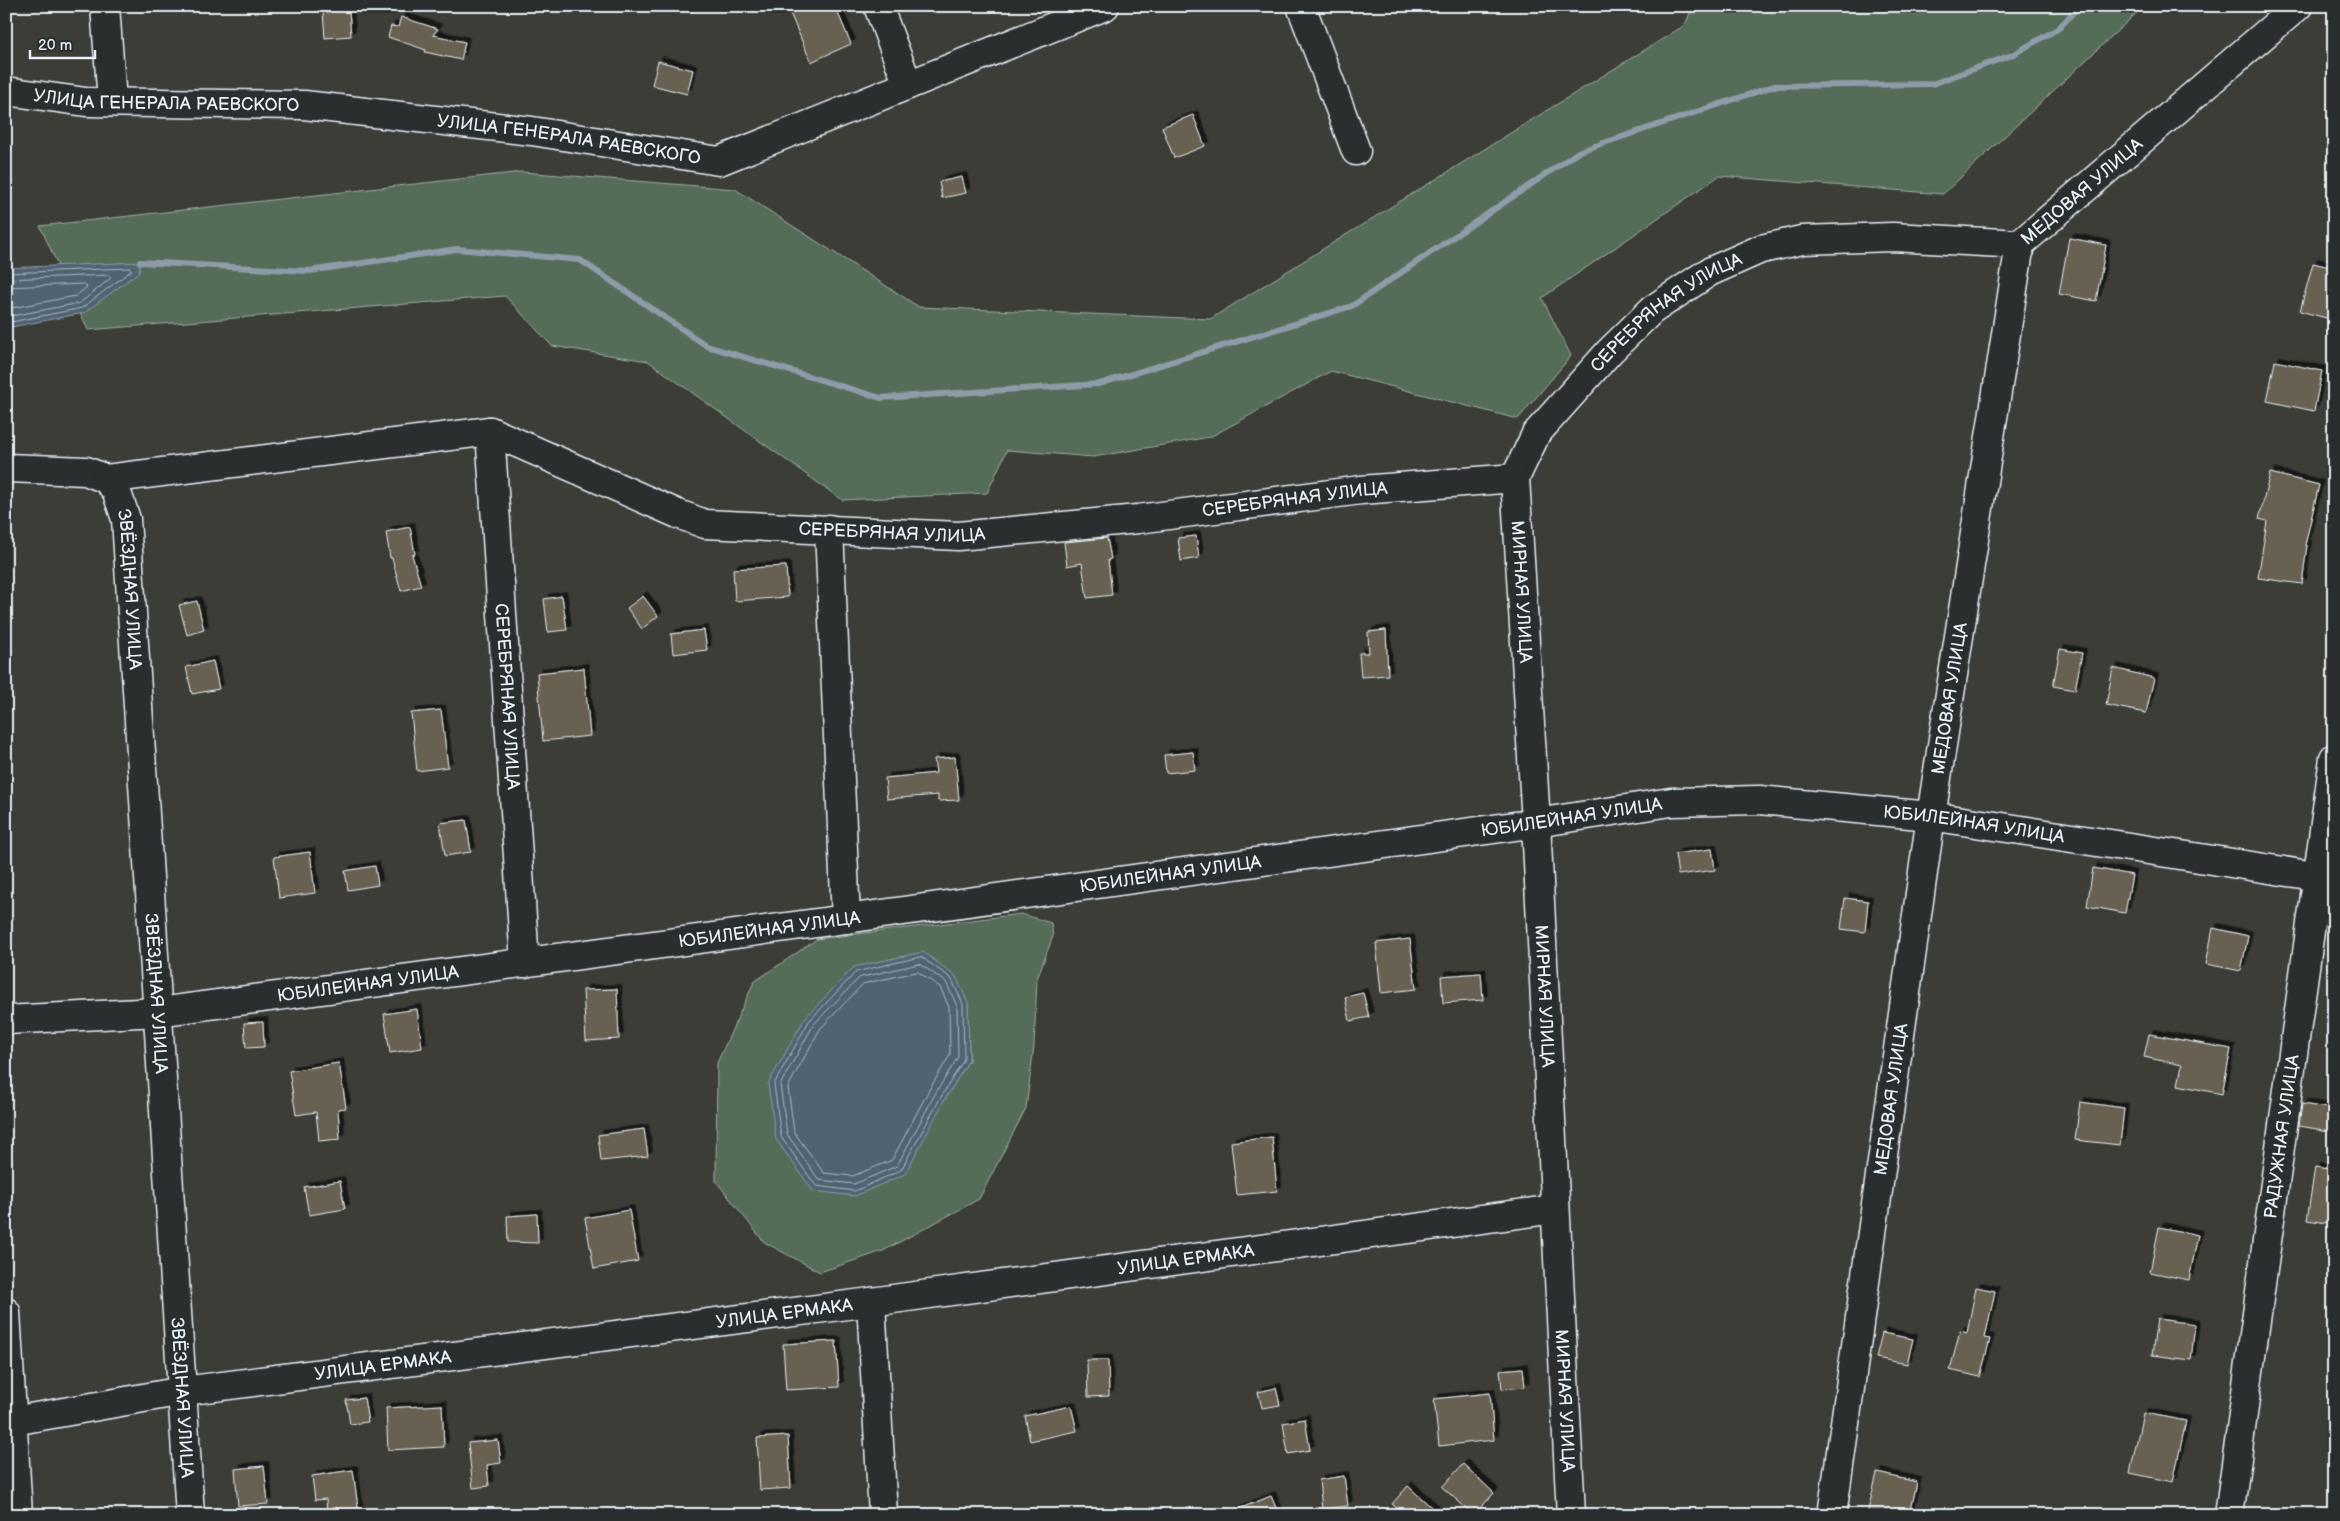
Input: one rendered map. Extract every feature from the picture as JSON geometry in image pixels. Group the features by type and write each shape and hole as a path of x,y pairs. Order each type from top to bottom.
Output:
{"street":[{"path":"105,6 112,102"},
{"path":"878,6 908,85"},
{"name":"УЛИЦА ГЕНЕРАЛА РАЕВСКОГО","path":"6,91 86,102 304,105 532,131 719,161 1105,6"},
{"path":"1301,6 1356,151"},
{"name":"МЕДОВАЯ УЛИЦА","path":"1832,1515 1931,816 2020,244 2298,6"},
{"name":"СЕРЕБРЯНАЯ УЛИЦА","path":"525,963 490,431 678,514 705,524 958,536 1138,519 1361,490 1515,478 1536,434 1610,351 1652,310 1709,272 1761,249 1802,240 1893,237 2020,244"},
{"path":"6,468 86,470 106,479 490,431"},
{"name":"МИРНАЯ УЛИЦА","path":"1515,478 1536,823 1571,1515"},
{"name":"ЗВЁЗДНАЯ УЛИЦА","path":"106,479 116,490 126,519 190,1515"},
{"path":"830,529 846,919"},
{"name":"РАДУЖНАЯ УЛИЦА","path":"2228,1515 2325,877 2334,758"},
{"name":"ЮБИЛЕЙНАЯ УЛИЦА","path":"6,1020 158,1012 846,919 1536,823 1671,802 1759,800 1931,816 2325,877"},
{"name":"УЛИЦА ЕРМАКА","path":"13,1421 183,1391 871,1302 1555,1210"},
{"path":"871,1302 882,1515"},
{"path":"6,1312 18,1515"}],"green space":[{"path":"1693,6 2144,6 1943,194 1719,176 1542,298 1571,356 1518,419 1331,371 1210,437 1093,457 1007,450 987,493 842,500 648,361 552,346 505,296 88,330 40,226 522,172 735,189 919,307 1210,319 1685,25"},
{"path":"1021,914 1051,923 1053,936 1037,979 1034,1046 1026,1108 979,1199 883,1251 820,1272 764,1242 716,1181 717,1063 754,982 817,939","holes":["968,1003 969,1060 945,1099"]}],"water":[{"path":"140,262 139,272 84,313 6,328 6,268"},
{"path":"923,952 955,975 968,1003 969,1060 945,1099 905,1174 855,1196 813,1191 776,1139 768,1084 805,1018 854,967"}],"building":[{"path":"787,6 835,6 851,44 811,62"},
{"path":"349,10 351,36 325,38 323,12"},
{"path":"401,17 438,29 433,35 465,42 461,60 425,52 426,50 388,37 391,26 398,27"},
{"path":"658,61 693,70 687,94 652,85"},
{"path":"1193,115 1205,146 1174,158 1162,127"},
{"path":"962,177 966,193 942,198 939,182"},
{"path":"2069,238 2106,245 2096,301 2059,294"},
{"path":"2313,263 2334,268 2334,320 2300,311"},
{"path":"2275,361 2322,371 2314,411 2267,401"},
{"path":"2270,473 2319,485 2305,545 2307,545 2302,584 2258,578 2267,521 2259,519"},
{"path":"410,527 415,554 412,555 421,586 401,591 392,558 390,558 386,532"},
{"path":"1196,536 1199,558 1181,561 1178,538"},
{"path":"1107,538 1111,559 1108,560 1112,595 1087,598 1082,563 1067,566 1064,542"},
{"path":"786,566 788,597 735,601 733,569"},
{"path":"562,596 567,630 548,632 544,599"},
{"path":"643,596 658,616 642,629 627,608"},
{"path":"197,601 204,630 187,635 179,605"},
{"path":"704,630 707,650 673,654 671,634"},
{"path":"1386,630 1388,675 1361,677 1359,653 1369,653 1368,632"},
{"path":"2060,649 2082,653 2075,690 2053,686"},
{"path":"213,661 219,689 192,694 186,667"},
{"path":"584,668 590,736 543,741 537,673"},
{"path":"2113,668 2154,678 2146,713 2106,705"},
{"path":"441,710 448,767 417,771 411,713"},
{"path":"1193,752 1195,770 1166,773 1164,755"},
{"path":"955,757 959,800 938,801 938,795 887,799 885,778 936,773 934,759"},
{"path":"466,820 471,852 445,856 440,823"},
{"path":"1712,849 1715,870 1678,875 1675,854"},
{"path":"310,852 315,893 279,898 274,857"},
{"path":"375,866 378,885 348,890 345,871"},
{"path":"2093,868 2132,875 2125,913 2087,906"},
{"path":"1845,898 1868,901 1865,932 1841,929"},
{"path":"2213,928 2248,936 2241,971 2206,964"},
{"path":"1410,939 1416,989 1381,993 1376,943"},
{"path":"1481,973 1483,1000 1443,1003 1441,976"},
{"path":"617,989 619,1039 586,1041 583,990"},
{"path":"1363,993 1369,1017 1350,1021 1345,997"},
{"path":"417,1009 422,1048 390,1053 384,1014"},
{"path":"263,1022 264,1047 246,1048 244,1023"},
{"path":"2149,1034 2231,1049 2222,1094 2178,1085 2182,1065 2144,1057"},
{"path":"339,1063 346,1108 338,1109 340,1139 319,1141 316,1112 296,1115 289,1071"},
{"path":"2080,1102 2124,1108 2120,1145 2075,1140"},
{"path":"2302,1104 2333,1109 2329,1131 2299,1126"},
{"path":"644,1129 648,1156 601,1161 598,1135"},
{"path":"1272,1137 1277,1191 1237,1195 1231,1142"},
{"path":"2315,1167 2334,1170 2334,1224 2307,1220"},
{"path":"340,1181 345,1209 309,1215 304,1187"},
{"path":"629,1210 638,1261 594,1269 585,1218"},
{"path":"537,1214 538,1243 508,1242 507,1216"},
{"path":"2159,1227 2198,1235 2189,1280 2150,1272"},
{"path":"1976,1287 1995,1291 1985,1338 1990,1339 1980,1377 1950,1370 1960,1331 1967,1333"},
{"path":"2157,1319 2195,1324 2191,1360 2152,1355"},
{"path":"1882,1333 1913,1339 1907,1364 1876,1358"},
{"path":"836,1341 839,1387 786,1390 783,1344"},
{"path":"1087,1360 1108,1360 1109,1396 1088,1397"},
{"path":"1523,1368 1525,1387 1502,1389 1500,1370"},
{"path":"1276,1388 1280,1405 1262,1408 1258,1392"},
{"path":"1490,1393 1494,1440 1439,1446 1434,1399"},
{"path":"364,1398 368,1422 350,1424 346,1400"},
{"path":"442,1405 444,1447 388,1450 386,1408"},
{"path":"1071,1406 1077,1431 1030,1441 1025,1416"},
{"path":"2143,1413 2186,1421 2173,1482 2130,1473"},
{"path":"1305,1419 1310,1450 1288,1454 1283,1423"},
{"path":"788,1436 791,1488 760,1490 757,1438"},
{"path":"498,1440 501,1463 487,1465 489,1486 473,1488 468,1443"},
{"path":"1463,1464 1494,1493 1474,1515 1442,1487"},
{"path":"264,1466 268,1504 238,1506 235,1469"},
{"path":"353,1470 359,1515 327,1515 326,1499 315,1500 312,1476"},
{"path":"1877,1473 1917,1482 1910,1515 1867,1515"},
{"path":"1344,1476 1348,1506 1322,1509 1319,1480"},
{"path":"1408,1486 1440,1515 1404,1515 1392,1504"},
{"path":"1271,1496 1279,1515 1226,1515 1226,1514"}],"waterway":[{"path":"140,262 309,271 457,249 580,260 707,346 881,398 1099,384 1352,306 1580,151 1774,86 1932,84 2012,55 2059,28 2079,6"}]}
